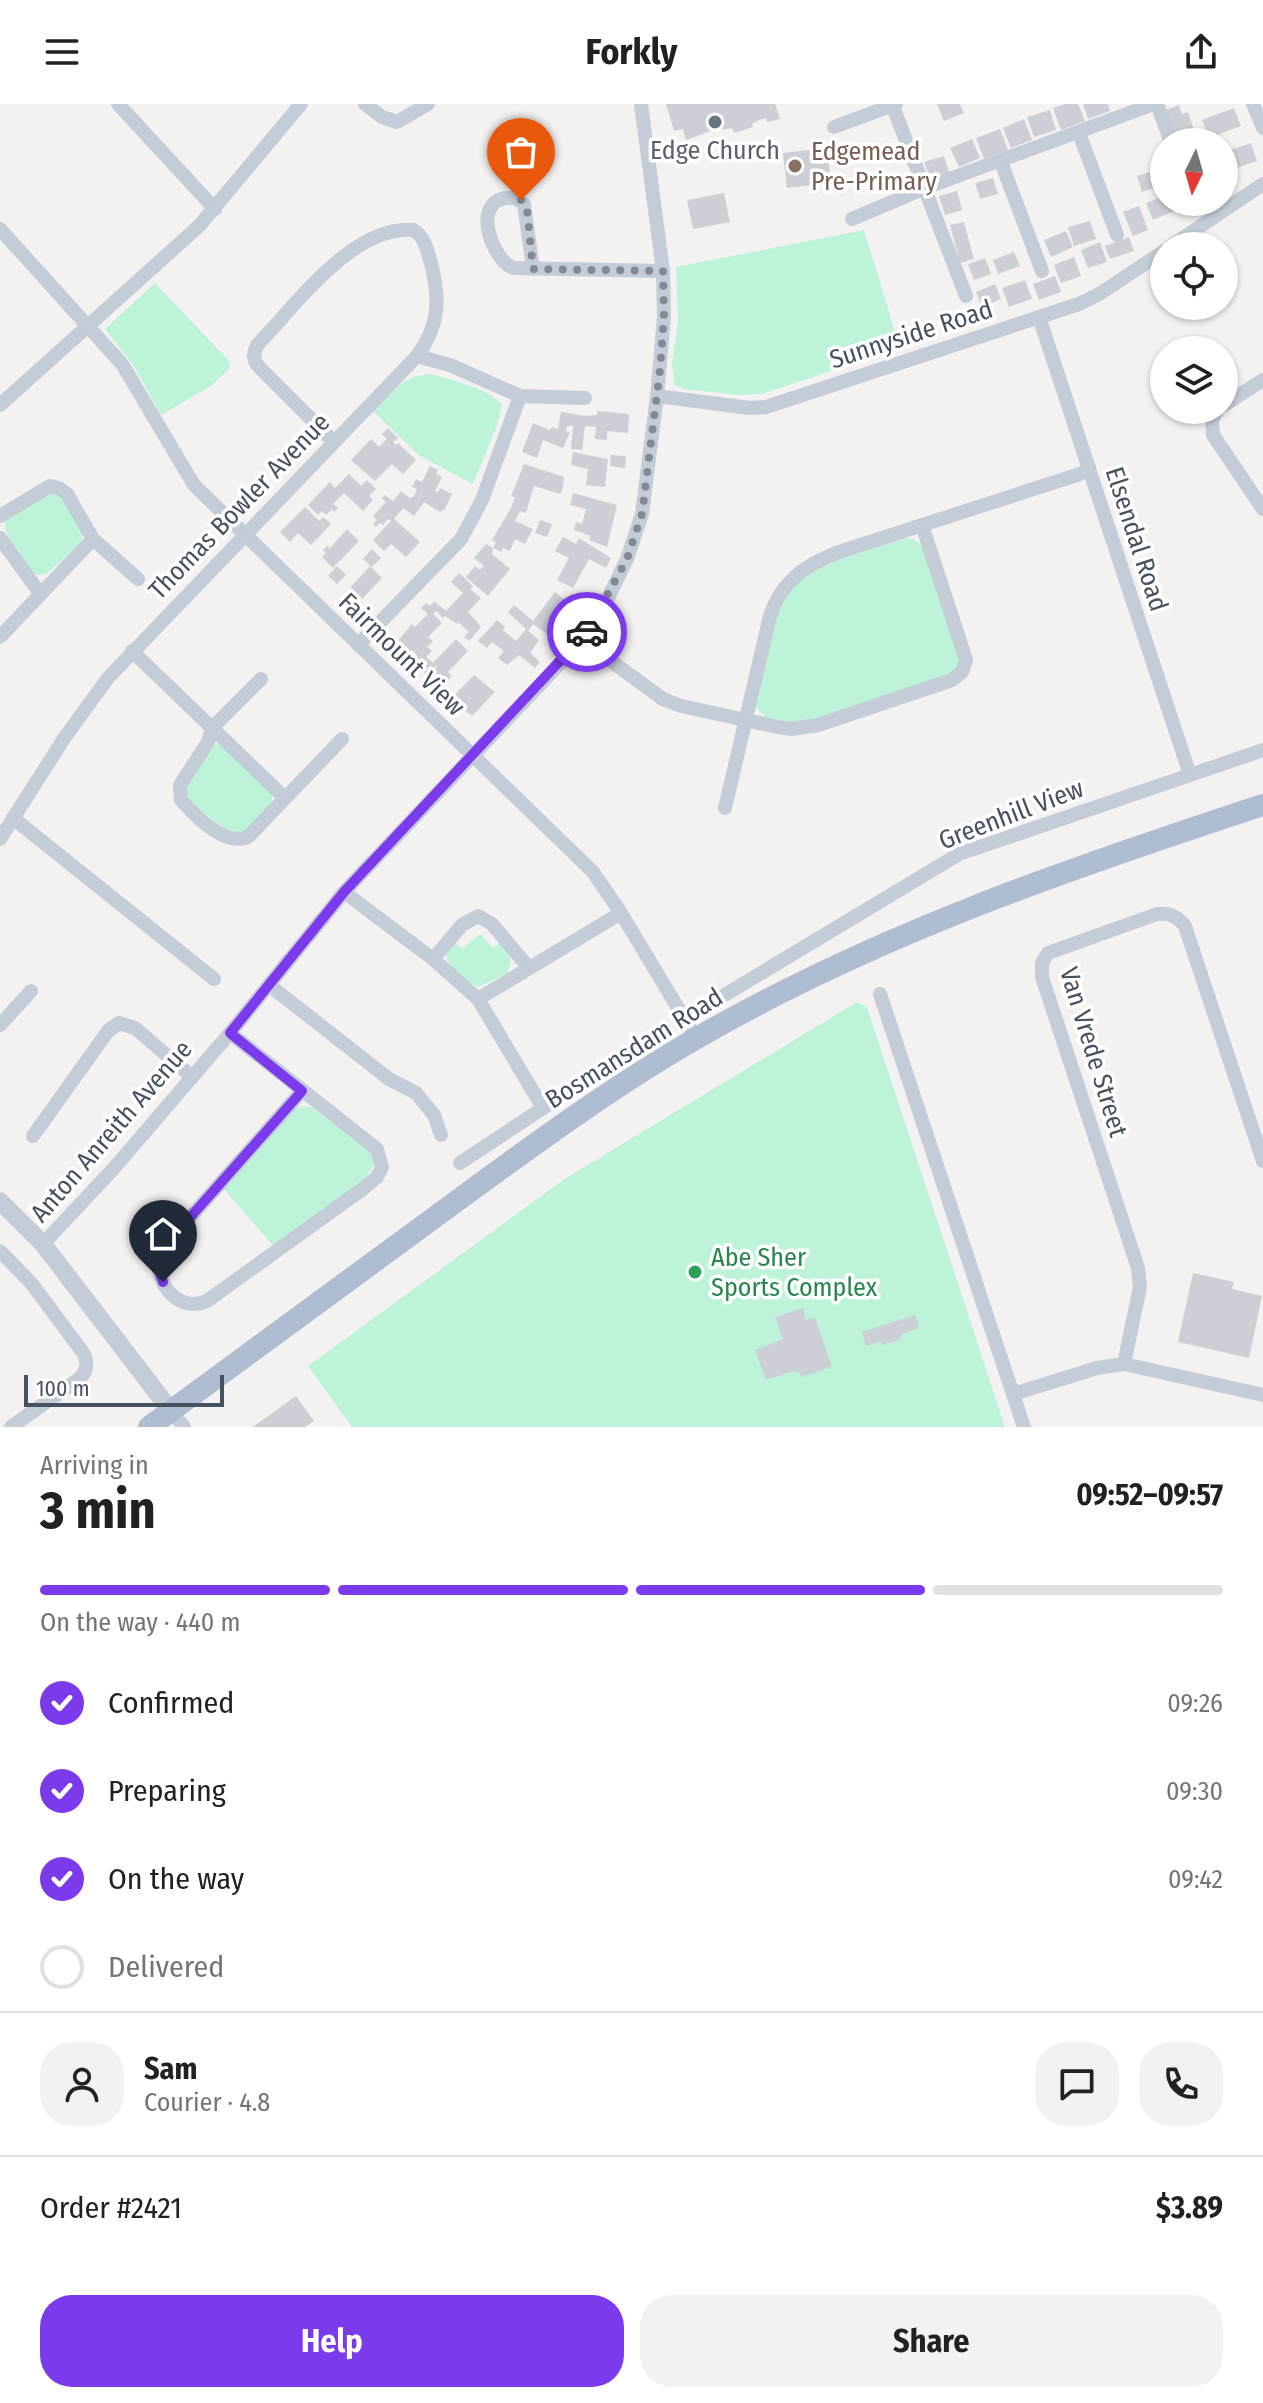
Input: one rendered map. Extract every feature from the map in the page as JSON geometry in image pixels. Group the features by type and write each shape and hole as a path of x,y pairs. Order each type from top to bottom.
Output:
{"main road":[{"name":"Bosmansdam Road","path":"149,1427 178,1419 579,1111 696,1038 861,952 939,919 1263,805"},
{"name":"Bosmansdam Road","path":"1207,823 1263,812"}],"street":[{"path":"118,104 215,209"},
{"path":"0,405 215,209 301,104"},
{"path":"365,104 382,117 397,122 428,104"},
{"name":"Anton Anreith Avenue","path":"43,1244 115,1167 230,1033 344,892 582,640 627,559 642,514 664,317 663,271 641,104"},
{"path":"834,127 893,104 966,296"},
{"path":"852,219 925,188 1155,104 1165,128"},
{"path":"1253,104 1263,128"},
{"path":"1079,133 1117,235"},
{"path":"1001,162 1042,271"},
{"path":"1192,232 1263,184"},
{"path":"533,269 524,204 510,197 498,200 491,206 487,223 503,263 514,268 533,269 663,271"},
{"name":"Fairmount View","path":"0,229 122,364 194,485 593,872 696,1038"},
{"name":"Thomas Bowler Avenue","path":"0,839 89,702 132,651 245,535 417,356 433,329 438,309 437,290 422,238 413,230 400,230 362,243 339,258 254,352 255,363 334,442"},
{"name":"Sunnyside Road","path":"657,396 750,408 766,407 1079,304 1150,260"},
{"name":"Elsendal Road","path":"1039,317 1190,775"},
{"path":"417,356 450,365 520,396 585,398"},
{"path":"1238,397 1263,380"},
{"path":"358,645 461,539 482,500 520,396"},
{"path":"1215,424 1213,435 1263,509"},
{"path":"725,808 772,608 783,587 794,576 816,562 1080,474 1089,468"},
{"path":"0,516 54,486 67,494 93,539 138,579"},
{"path":"582,640 663,699 681,706 778,727 805,728 952,680 964,667 965,654 922,525"},
{"path":"0,637 39,592 93,539"},
{"path":"0,540 39,592"},
{"path":"132,651 285,798"},
{"path":"261,679 212,728 208,742 179,787 179,797 189,809 227,838 239,840 248,837 342,739"},
{"name":"Greenhill View","path":"708,1005 959,854 1263,750"},
{"path":"13,818 214,979"},
{"path":"344,892 433,959 478,999 543,1108"},
{"path":"478,999 621,913"},
{"name":"Van Vrede Street","path":"1124,1364 1140,1287 1138,1268 1042,977 1042,963 1048,953 1157,914 1179,919 1185,926 1263,1161"},
{"path":"433,959 462,925 478,916 492,924 529,968"},
{"path":"269,985 389,1079 416,1093 434,1115 441,1135"},
{"path":"2,1019 31,991"},
{"path":"880,994 1024,1427"},
{"path":"33,1136 108,1031 119,1023 135,1028 191,1076"},
{"path":"230,1033 377,1149 382,1161 381,1172 364,1188 207,1301 196,1305 183,1303 163,1282 157,1270 163,1248 302,1091"},
{"path":"460,1163 654,1040"},
{"path":"0,1201 43,1244 178,1419"},
{"path":"0,1251 32,1284 84,1354 87,1363 83,1376 11,1427"},
{"path":"1013,1394 1097,1368 1124,1364 1263,1395"}],"green space":[{"path":"864,230 900,348 762,394 737,395 684,389 675,385 672,364 678,321 676,267"},
{"path":"155,283 229,361 230,368 211,386 161,415 134,366 105,329"},
{"path":"430,374 479,389 502,405 473,484 420,456 373,411 405,382"},
{"path":"50,493 62,496 83,533 80,544 46,574 38,575 19,558 10,542 5,521"},
{"path":"906,538 914,539 922,546 959,660 958,667 950,674 801,723 766,718 756,707 778,610 797,582 826,564"},
{"path":"218,744 272,794 272,803 245,831 230,833 187,800 186,785 211,746"},
{"path":"480,934 493,948 501,942 511,960 507,973 479,987 458,975 446,955 454,942 462,949"},
{"name":"Abe Sher Sports Complex","path":"857,1002 867,1007 1005,1427 352,1427 308,1366 566,1178"},
{"path":"311,1107 370,1151 375,1160 369,1172 347,1197 275,1248 223,1188 295,1109"}],"building":[{"name":"Edge Church","path":"666,104 775,104 780,119 759,120 752,124 753,127 734,133 732,128 722,130 721,127 686,140 683,129 674,131"},
{"path":"937,104 960,104 964,113 944,121"},
{"path":"1078,104 1085,121 1061,130 1053,108"},
{"path":"1083,104 1108,104 1110,111 1088,119"},
{"path":"1179,105 1182,114 1188,112 1193,128 1172,128 1165,110"},
{"path":"1234,108 1241,126 1205,128 1202,120"},
{"path":"1050,110 1056,130 1034,137 1027,117"},
{"path":"1024,119 1032,140 1011,148 1003,128"},
{"path":"1000,129 1008,150 984,159 976,138"},
{"path":"972,139 980,158 959,167 950,148"},
{"path":"1251,143 1257,161 1238,167 1238,147"},
{"path":"827,148 831,183 787,188 783,153"},
{"path":"944,156 949,172 930,178 924,162"},
{"path":"1150,172 1150,189 1142,192 1137,176"},
{"path":"993,178 998,194 980,199 975,183"},
{"path":"957,191 962,210 945,215 939,196"},
{"path":"724,193 730,222 693,229 687,200"},
{"path":"1139,206 1148,230 1133,236 1123,212"},
{"path":"1090,221 1096,239 1074,246 1068,227"},
{"path":"964,222 974,259 960,263 950,225"},
{"path":"1066,231 1073,247 1051,257 1044,240"},
{"path":"1129,237 1134,251 1110,259 1105,246"},
{"path":"1100,242 1107,262 1088,268 1081,250"},
{"path":"1014,252 1020,266 998,274 993,260"},
{"path":"1074,257 1081,276 1061,283 1054,265"},
{"path":"985,258 991,274 974,280 968,264"},
{"path":"1055,276 1061,292 1039,300 1033,284"},
{"path":"1025,280 1032,299 1009,307 1002,288"},
{"path":"995,284 1001,299 982,307 976,292"},
{"path":"597,411 629,414 628,433 607,431 607,440 595,439 596,427 585,426 582,450 571,449 573,426 567,426 566,432 570,432 563,448 543,440 537,458 522,452 533,423 550,430 552,427 558,429 561,412 585,416 597,415"},
{"path":"388,428 398,438 393,442 416,460 403,474 392,464 375,481 351,460 371,439 379,447 387,439 382,434"},
{"path":"573,452 608,459 605,487 586,485 588,469 571,465"},
{"path":"611,455 626,456 625,468 610,466"},
{"path":"524,464 564,477 560,494 534,486 526,513 520,511 515,521 533,529 525,544 515,539 510,551 503,548 501,552 493,548 496,542 492,540 511,508 515,497 511,496"},
{"path":"430,466 438,470 436,474 442,477 435,491 438,492 440,488 452,494 445,509 440,512 424,502 414,516 403,508 394,519 420,542 406,557 391,544 384,551 373,540 391,521 388,519 376,527 373,524 377,520 373,516 386,502 382,498 385,495 393,501 401,491 410,498 414,496 417,489 412,487 416,479 422,482"},
{"path":"349,474 361,486 367,480 376,489 369,496 373,500 363,511 344,493 333,504 338,508 334,512 330,508 326,515 322,511 318,515 308,505 330,482 335,488"},
{"path":"573,493 617,505 607,547 589,540 591,536 574,530 576,522 582,524 586,509 570,505"},
{"path":"305,507 319,521 323,517 331,524 311,545 298,533 290,542 280,532"},
{"path":"540,520 552,524 547,537 535,533"},
{"path":"347,529 359,541 333,568 322,557 326,553 323,550 327,546 330,548"},
{"path":"563,537 576,544 579,538 611,558 606,568 589,559 573,588 557,580 569,558 555,551"},
{"path":"486,544 493,548 492,554 510,569 488,596 466,577 475,566 480,570 484,566 474,558"},
{"path":"372,549 381,558 372,567 363,559"},
{"path":"337,566 346,575 337,584 328,576"},
{"path":"370,566 382,578 362,599 350,588"},
{"path":"459,573 481,598 468,612 481,627 469,641 464,637 469,632 458,622 445,616 443,618 436,611 433,614 442,623 428,637 433,641 427,647 432,651 426,657 433,663 456,639 468,651 448,672 452,676 443,685 431,673 436,666 427,675 405,659 401,663 395,658 400,653 411,661 417,655 398,641 412,624 415,627 428,614 421,608 426,603 430,606 434,601 446,611 463,593 451,582"},
{"path":"555,592 571,605 550,636 533,624 528,631 508,612 514,605 533,621"},
{"path":"497,620 516,641 526,629 539,640 530,653 540,662 535,668 519,655 507,665 498,658 504,651 492,642 487,648 478,641"},
{"path":"474,675 495,692 472,716 451,699"},
{"path":"1193,1273 1234,1282 1232,1289 1262,1296 1249,1358 1178,1342"},
{"path":"803,1308 806,1320 815,1317 832,1367 801,1377 799,1372 794,1371 766,1380 755,1350 783,1339 775,1317"},
{"path":"915,1315 919,1328 900,1335 901,1339 866,1346 862,1332"},
{"path":"296,1396 314,1421 305,1427 253,1427"}],"way so far":[{"path":"521,200 527,209 533,269 663,271 660,370 642,514 627,559 587,632"}],"place":[{"name":"Edge Church","path":"715,122"},
{"name":"Edgemead Pre-Primary","path":"795,166"},
{"name":"Abe Sher Sports Complex","path":"695,1272"}],"route":[{"path":"163,1282 157,1265 163,1248 302,1091 230,1033 344,892 587,632"}]}
